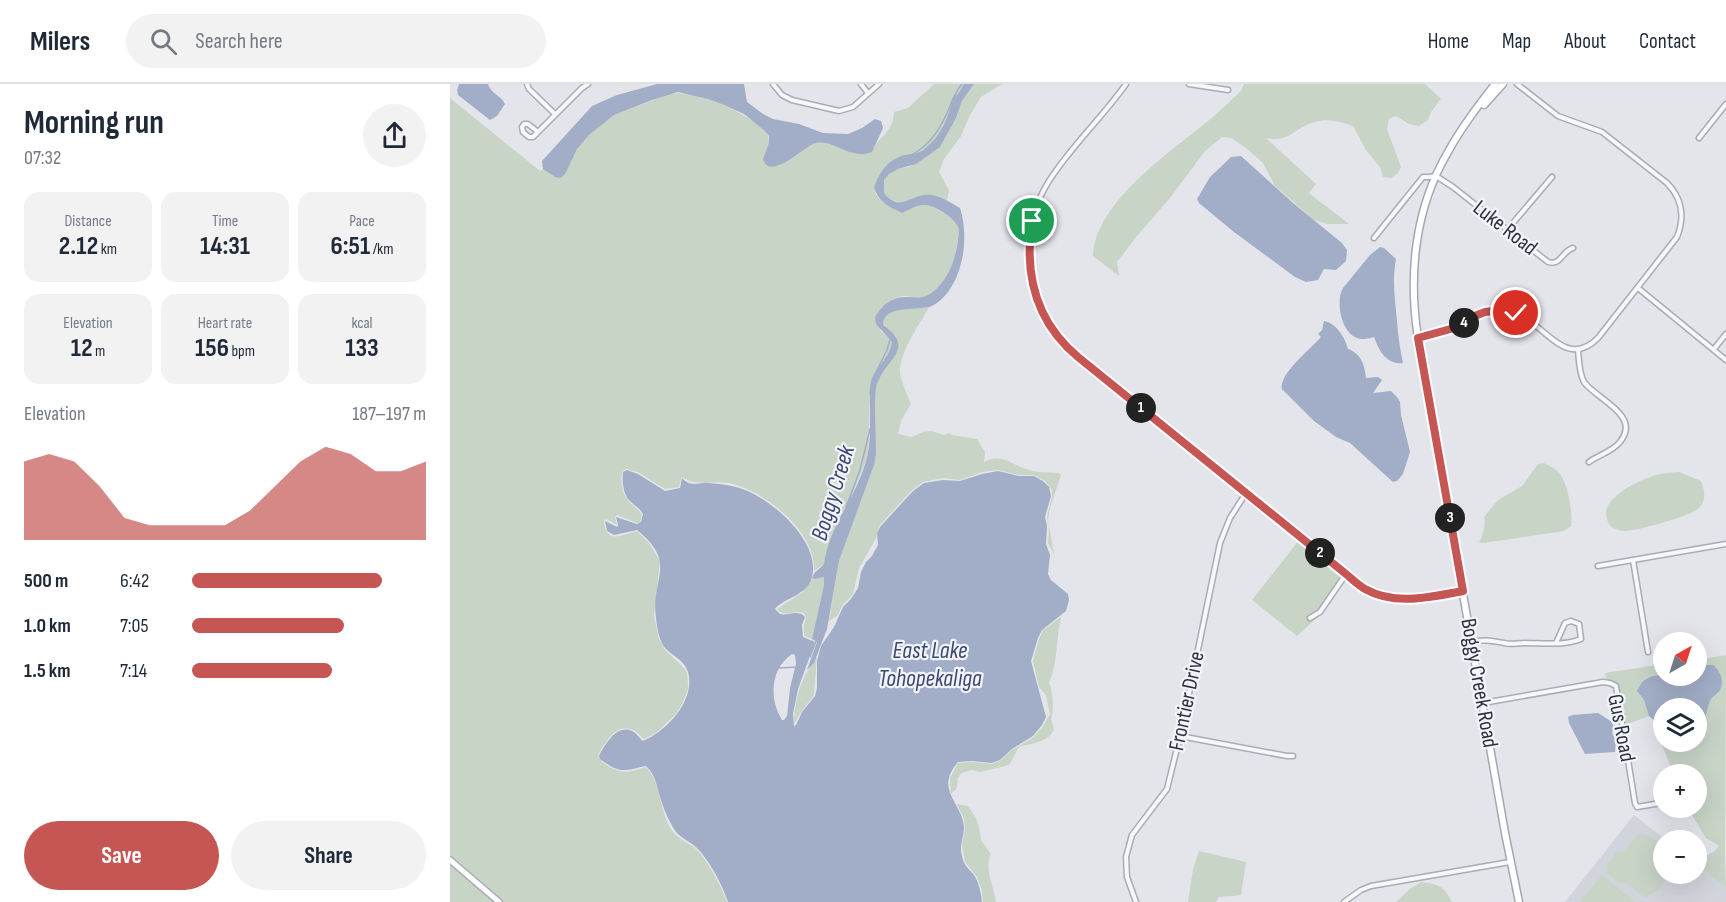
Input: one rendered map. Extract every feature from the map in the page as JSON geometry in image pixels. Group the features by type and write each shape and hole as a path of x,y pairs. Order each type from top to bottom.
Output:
{"main road":[{"name":"Boggy Creek Road","path":"1494,84 1447,153 1436,176 1419,227 1414,261 1414,303 1418,338 1510,862 1519,902"},
{"name":"Boggy Creek Road","path":"1471,118 1503,84"}],"street":[{"path":"527,84 555,114"},
{"path":"538,132 588,84"},
{"path":"773,84 780,93 792,100 838,111 852,108 879,84"},
{"path":"861,84 868,93"},
{"path":"1126,84 1060,166 1043,190 1035,210 1030,236 1029,264 1034,292 1053,331 1073,353 1365,589 1382,596 1402,599 1463,591"},
{"path":"1189,84 1228,90"},
{"path":"1418,338 1454,328 1485,312 1500,310 1521,315 1557,343 1572,350 1578,350 1598,338 1677,237 1682,218 1680,203 1666,183 1602,132 1558,116 1517,84"},
{"path":"1699,138 1726,104"},
{"path":"1374,238 1423,177 1436,176"},
{"name":"Luke Road","path":"1436,176 1551,263 1559,261 1569,249 1573,248"},
{"path":"1507,230 1551,177"},
{"path":"1638,288 1726,360"},
{"path":"1714,349 1726,334"},
{"path":"1578,350 1580,370 1586,384 1621,414 1626,424 1619,444 1589,462"},
{"name":"Frontier Drive","path":"1136,902 1127,877 1126,857 1132,834 1167,789 1221,543 1230,518 1246,494"},
{"path":"1598,566 1726,544"},
{"path":"1633,560 1648,652"},
{"path":"1310,618 1320,612 1346,574"},
{"path":"1472,642 1483,639 1509,644 1556,643 1575,641 1581,639 1579,624 1571,621 1565,623 1556,643"},
{"name":"Gus Road","path":"1482,703 1603,682 1616,686 1635,803 1637,807 1653,805"},
{"path":"1180,736 1293,756"},
{"path":"450,860 499,902"},
{"path":"1344,902 1371,886 1510,862"}],"shaded area":[{"path":"1634,815 1653,830 1653,884 1707,884 1707,872 1726,888 1726,902 1565,902"}],"green space":[{"path":"934,84 964,84 944,124 929,145 925,149 896,159 884,168 874,189 881,200 902,213 923,205 948,215 958,226 958,240 952,264 940,285 932,293 923,297 895,298 875,317 881,331 892,342 891,351 872,379 867,458 824,564 814,571 813,556 807,542 785,515 771,503 742,487 728,483 698,482 682,477 679,487 665,489 638,472 626,469 621,475 623,491 642,515 640,522 637,523 617,515 615,517 617,525 606,519 604,521 605,528 611,536 637,531 649,543 660,561 654,616 659,639 665,650 687,673 688,689 676,714 657,732 644,739 633,730 621,729 611,736 598,756 605,764 618,771 631,771 646,767 655,782 668,824 678,837 701,854 714,874 727,902 502,902 450,857 450,98 540,171 543,169 555,177 568,166 577,149 589,135 614,115 669,94 681,93 706,98 733,109 765,130 769,143 821,142 852,153 872,152 889,129 894,112 908,108"},
{"path":"974,84 1002,84 981,97 961,136 944,159 939,172 949,190 947,200 932,196 901,202 890,198 884,193 884,180 889,174 909,167 940,147 956,118 962,101"},
{"path":"1244,84 1425,84 1441,99 1428,120 1419,126 1409,124 1396,116 1389,119 1387,129 1401,167 1398,173 1391,178 1383,177 1380,167 1366,150 1353,126 1325,120 1308,124 1281,138 1266,138 1316,184 1309,193 1349,224 1328,224 1314,220 1275,186 1263,163 1231,138 1222,137 1205,151 1117,262 1119,276 1093,256 1097,237 1106,218 1135,182 1217,113 1241,91"},
{"path":"929,307 906,348 901,364 901,379 911,404 901,421 898,434 912,437 931,431 977,439 985,452 984,462 996,458 1002,459 1032,471 1061,475 1048,520 1054,554 1048,543 1047,517 1052,490 1044,480 1034,475 1019,475 998,470 982,472 960,480 943,478 923,482 912,490 879,526 876,538 859,568 853,594 842,606 838,615 829,621 839,561 874,465 876,387 880,376 898,348 883,324 885,317 895,310"},
{"path":"1544,463 1557,471 1563,479 1569,499 1571,526 1564,531 1479,542 1484,530 1484,517 1498,500 1522,486 1538,464"},
{"path":"1679,472 1701,481 1704,497 1702,504 1695,511 1663,523 1638,529 1622,531 1610,525 1606,512 1608,506 1619,494 1650,477"},
{"path":"1300,539 1346,577 1322,613 1297,636 1252,600"},
{"path":"824,577 812,639 804,636 806,617 804,613 783,613 777,609 803,592 812,578"},
{"path":"1061,617 1054,667 1049,683 1053,711 1051,719 1054,730 1043,740 1019,747 1009,765 980,772 972,770 961,773 957,788 951,794 950,778 958,763 992,764 1000,761 1012,750 1034,737 1043,726 1050,714 1046,695 1039,687 1033,661 1043,630"},
{"path":"1726,655 1726,888 1707,872 1707,855 1719,846 1707,839 1707,830 1701,830 1694,818 1707,818 1707,764 1670,764 1665,752 1707,752 1707,709 1711,699 1719,692 1713,665 1707,666 1707,658"},
{"path":"817,656 814,695 794,724 799,691"},
{"path":"1653,666 1653,677 1645,679 1638,693 1644,700 1649,716 1625,725 1617,685 1607,681 1605,673"},
{"path":"957,804 968,806 976,818 981,840 991,854 989,872 996,902 983,902 982,890 977,877 965,862 962,845 964,819"},
{"path":"1639,833 1653,839 1653,884 1662,884 1660,888 1645,898 1626,883 1618,883 1607,873 1606,866 1614,853 1623,852"},
{"path":"1199,851 1246,862 1241,895 1219,897 1216,902 1188,902 1193,869"},
{"path":"450,862 496,902 450,902"},
{"path":"1602,875 1635,902 1580,902"},
{"path":"1421,882 1440,887 1452,902 1396,902"}],"water":[{"path":"459,84 488,84 505,104 497,116 490,120 458,95"},
{"path":"657,84 744,84 747,102 773,119 799,124 823,133 848,134 875,119 881,121 883,128 872,152 856,154 829,144 818,143 786,162 772,167 766,165 763,159 769,136 744,114 708,99 678,92 614,115 589,135 577,149 561,178 543,169 542,161 592,106 617,95"},
{"path":"964,84 974,84 962,101 956,118 940,147 916,164 889,174 884,180 884,193 894,201 903,202 924,195 933,195 960,208 964,233 962,261 952,286 934,305 896,311 885,318 883,325 898,342 898,349 884,370 876,388 874,465 839,561 827,629 814,663 807,670 817,642 812,639 824,585 824,577 812,578 824,564 837,523 863,471 869,442 871,380 889,352 892,342 876,324 875,317 885,304 893,299 923,297 936,289 951,267 958,241 959,230 956,223 943,212 924,205 902,213 885,204 874,188 889,163 899,157 921,151 929,145 939,133 946,119 953,97 958,94"},
{"path":"1241,156 1342,243 1347,250 1346,261 1336,270 1324,269 1318,280 1306,282 1295,277 1234,232 1199,203 1197,199 1210,177 1231,157"},
{"path":"1380,247 1396,259 1395,297 1403,363 1392,362 1388,359 1374,337 1364,339 1351,334 1342,320 1340,311 1340,295 1343,288 1370,255"},
{"path":"1324,321 1336,328 1345,340 1348,349 1359,357 1366,378 1378,377 1382,380 1373,393 1391,391 1400,402 1410,452 1403,474 1397,481 1393,482 1350,443 1336,437 1314,421 1282,390 1282,384 1290,370 1321,337 1318,334 1322,330"},
{"name":"East Lake Tohopekaliga","path":"627,470 638,474 665,491 680,488 682,478 691,484 719,484 745,490 782,514 803,539 810,553 813,567 811,580 804,590 775,609 780,614 796,613 805,617 802,625 803,637 815,642 798,689 793,714 794,726 815,696 817,661 821,646 834,627 843,607 858,588 861,572 878,545 877,533 880,527 913,491 924,483 943,480 960,481 998,471 1019,476 1034,476 1049,487 1051,496 1045,517 1046,544 1050,555 1048,574 1051,580 1068,594 1069,600 1066,611 1042,630 1031,661 1046,717 1033,736 1012,749 1000,760 992,763 958,762 949,780 951,796 959,810 964,827 961,846 963,860 977,881 982,902 728,902 716,874 703,856 672,826 650,770 646,766 627,770 617,769 600,759 599,756 608,741 621,730 632,731 643,741 661,730 684,704 689,683 686,668 666,649 659,634 655,604 660,572 657,552 637,530 614,535 607,531 605,521 617,527 616,517 637,524 641,522 643,514 625,493 623,472","holes":["792,654 795,655 796,664 790,688 787,716 782,720 775,703 774,685 779,668"]},
{"path":"1707,665 1713,665 1720,673 1722,683 1719,691 1710,701 1707,711 1707,698 1653,698 1653,720 1637,691 1646,679 1653,677 1653,686 1707,686"},
{"path":"1598,713 1612,722 1614,727 1612,733 1616,739 1615,752 1585,754 1568,717"}],"waterway":[{"name":"Boggy Creek","path":"912,155 936,134 962,84"},
{"name":"Boggy Creek","path":"875,374 890,340"},
{"name":"Boggy Creek","path":"870,394 872,381"},
{"name":"Boggy Creek","path":"846,507 860,470 870,429"},
{"name":"Boggy Creek","path":"810,657 817,639"},
{"name":"Boggy Creek","path":"778,668 797,667"}],"route":[{"path":"1032,221 1029,264 1034,292 1047,321 1062,342 1346,574 1365,589 1382,596 1414,599 1463,591 1418,338 1454,328 1485,312 1500,310 1516,313"}]}
